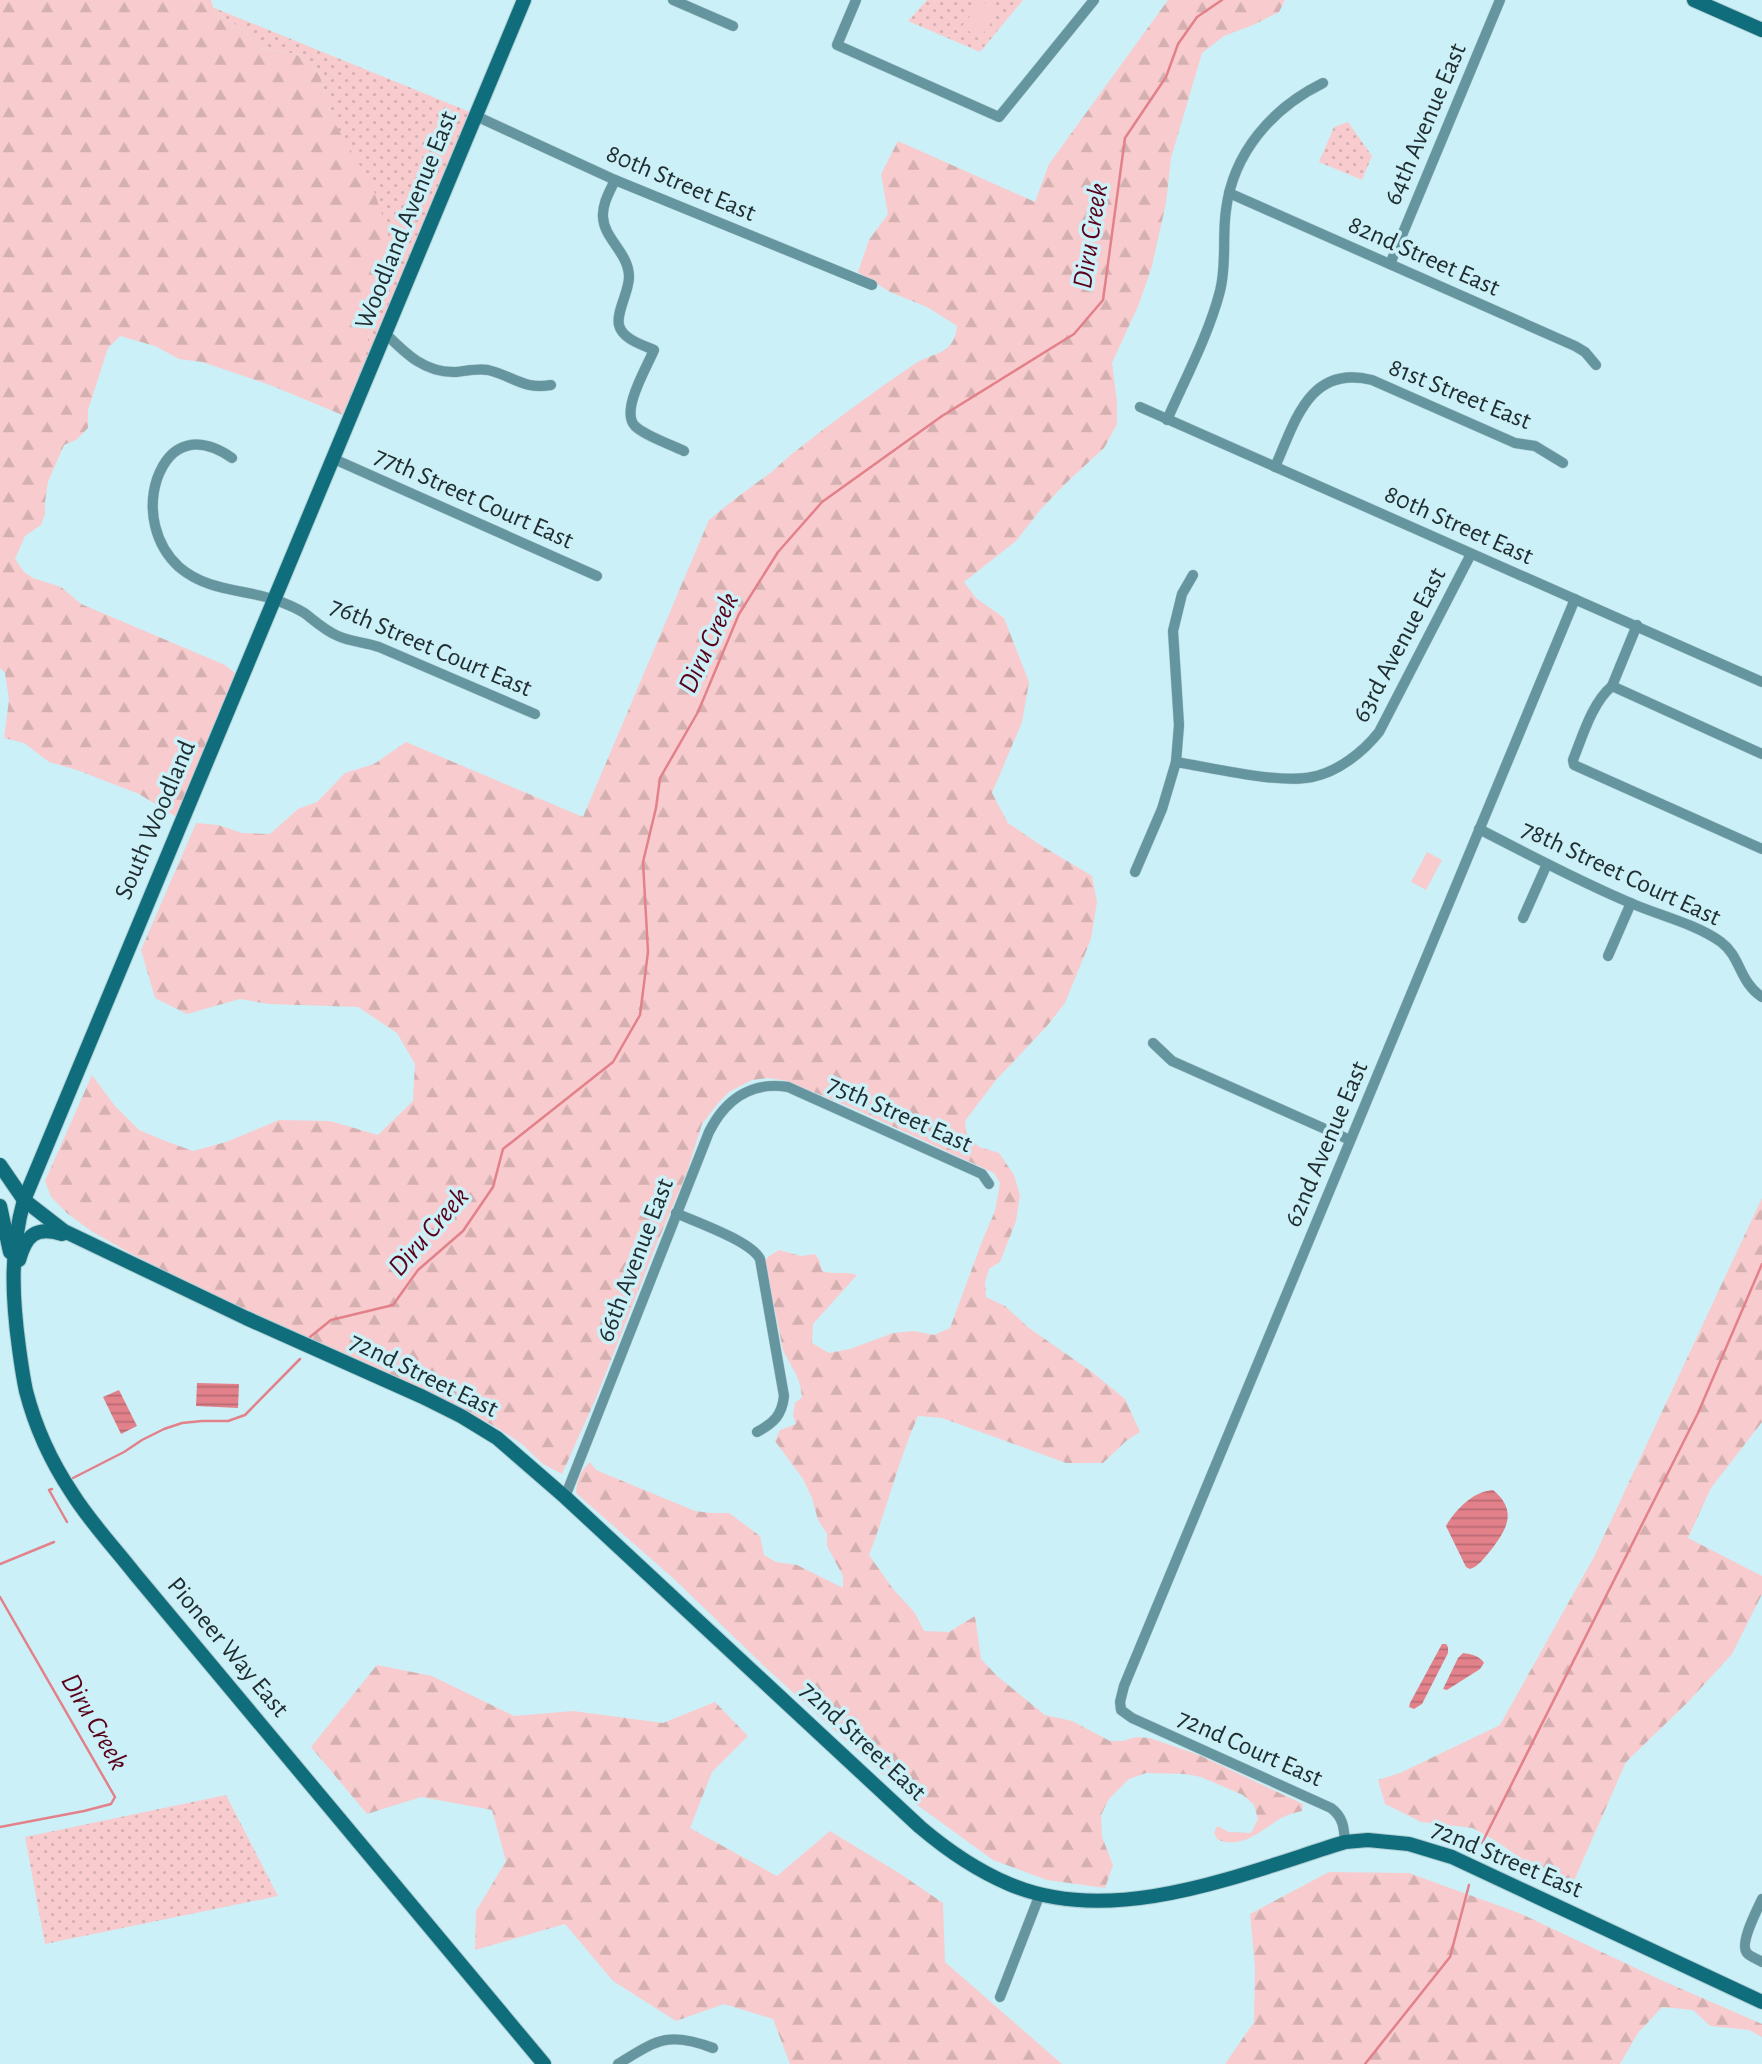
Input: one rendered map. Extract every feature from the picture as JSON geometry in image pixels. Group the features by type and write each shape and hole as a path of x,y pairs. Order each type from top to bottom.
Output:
{"main road":[{"name":"Woodland Avenue East","path":"334,458 524,0"},
{"path":"1694,0 1762,30"},
{"name":"South Woodland","path":"24,1200 334,458"},
{"name":"72nd Street East","path":"0,1165 24,1200 49,1221 84,1242 461,1416 497,1438 565,1497 937,1842 984,1872 1011,1885 1040,1894 1076,1900 1101,1901 1157,1896 1345,1842 1368,1840 1409,1844 1452,1857 1762,2002"},
{"name":"Pioneer Way East","path":"24,1200 17,1225 12,1262 12,1289 26,1392 46,1444 72,1494 135,1574 544,2064"},
{"path":"0,1206 12,1262"},
{"path":"12,1289 23,1248 32,1234 47,1230 84,1242"}],"street":[{"path":"673,0 733,26"},
{"path":"856,0 837,46 999,117 1094,0"},
{"name":"64th Avenue East","path":"1390,264 1500,0"},
{"path":"1167,420 1218,298 1224,271 1224,229 1229,193 1243,157 1265,125 1292,100 1322,83"},
{"name":"80th Street East","path":"475,116 615,180 872,285"},
{"path":"615,180 603,214 605,227 624,258 628,271 628,286 619,326 634,341 654,350 632,402 630,416 639,429 684,451"},
{"name":"82nd Street East","path":"1229,193 1575,346 1585,352 1596,365"},
{"path":"386,334 410,357 431,369 446,372 484,369 531,387 551,385"},
{"name":"81st Street East","path":"1275,467 1309,397 1324,385 1352,377 1372,380 1516,443 1535,446 1563,463"},
{"name":"80th Street East","path":"1140,407 1762,682"},
{"name":"76th Street Court East","path":"232,458 223,451 201,444 184,445 162,468 154,491 156,529 166,553 177,565 196,579 231,591 273,599 302,612 334,635 378,647 536,714"},
{"name":"77th Street Court East","path":"334,458 597,576"},
{"name":"63rd Avenue East","path":"1176,762 1285,779 1304,779 1334,770 1359,752 1379,732 1471,554"},
{"path":"1135,872 1162,809 1176,762 1180,725 1173,631 1182,593 1193,575"},
{"name":"62nd Avenue East","path":"1120,1706 1125,1686 1575,599"},
{"path":"1637,625 1612,686 1596,705 1573,760 1574,765 1762,849"},
{"path":"1612,686 1762,754"},
{"name":"78th Street Court East","path":"1479,829 1547,864 1631,903 1696,929 1721,943 1734,958 1745,981 1762,997"},
{"path":"1523,918 1547,864"},
{"path":"1608,956 1631,903"},
{"path":"1153,1043 1172,1061 1350,1140"},
{"name":"66th Avenue East","path":"565,1497 709,1132 724,1108 735,1097 752,1088 770,1085 788,1087"},
{"name":"75th Street East","path":"788,1087 982,1174 989,1184"},
{"path":"676,1213 742,1242 754,1250 760,1259 784,1396 783,1406 775,1421 758,1432"},
{"name":"72nd Court East","path":"1120,1706 1123,1713 1132,1718 1331,1808 1341,1818 1345,1842"},
{"path":"1000,1997 1040,1894"},
{"path":"1762,1899 1747,1935 1745,1948 1748,1954 1762,1962"},
{"path":"618,2064 664,2039 690,2039 713,2048"}],"green space":[{"path":"0,0 211,0 214,11 239,27 260,48 296,54 319,72 330,115 373,188 387,229 392,259 345,416 270,385 202,362 179,359 155,346 120,336 108,348 88,410 88,428 76,440 64,445 48,482 45,514 41,525 25,536 15,559 24,572 33,578 61,587 81,604 225,665 236,674 178,818 139,794 49,762 24,743 4,738 9,700 5,673 0,668"},
{"path":"927,0 1023,0 980,52 908,21"},
{"path":"1168,0 1285,0 1279,12 1224,36 1202,53 1171,158 1166,203 1152,266 1139,304 1112,363 1117,424 1104,448 1041,509 1016,541 964,582 976,598 1004,618 1029,682 1022,722 992,793 1008,823 1092,876 1097,902 1091,939 1065,1003 996,1080 965,1121 966,1132 979,1147 999,1153 1014,1175 1020,1196 1016,1221 1000,1262 989,1269 985,1283 986,1297 1005,1306 1029,1328 1125,1399 1140,1432 1103,1463 1066,1463 942,1418 918,1416 869,1555 893,1589 915,1613 924,1631 949,1632 975,1616 981,1659 997,1676 1045,1715 1072,1721 1110,1741 1150,1738 1199,1755 1303,1804 1302,1811 1281,1818 1248,1838 1226,1842 1218,1840 1214,1833 1217,1826 1229,1832 1251,1833 1258,1819 1254,1805 1243,1795 1201,1777 1185,1774 1146,1773 1129,1779 1109,1799 1101,1815 1102,1837 1113,1865 1105,1888 1047,1880 993,1860 913,1802 764,1666 674,1579 576,1493 580,1476 590,1462 596,1470 695,1511 729,1513 760,1536 764,1555 776,1562 797,1565 843,1588 843,1576 827,1546 827,1534 818,1520 812,1498 803,1479 775,1441 780,1430 796,1424 793,1415 795,1403 802,1397 797,1377 783,1350 765,1261 779,1250 801,1256 815,1254 822,1271 857,1275 813,1324 812,1343 829,1353 850,1349 893,1333 914,1331 934,1335 950,1328 995,1211 1000,1183 994,1173 787,1081 768,1078 752,1080 729,1092 702,1124 687,1172 596,1398 562,1474 543,1464 522,1444 496,1427 433,1393 215,1296 91,1231 51,1197 45,1181 92,1075 115,1106 139,1130 193,1151 226,1142 279,1120 330,1121 378,1135 413,1101 415,1064 397,1033 358,1007 269,1004 240,999 187,1014 155,998 141,950 196,823 218,825 242,833 270,834 298,809 317,802 345,773 374,764 406,742 583,817 709,520 869,396 913,365 952,343 957,326 927,307 890,292 858,272 869,240 888,214 881,174 898,141 1035,202 1049,164"},
{"path":"982,1 998,14 979,39 962,26"},
{"path":"212,7 470,112 345,416 392,259 330,115 319,72 296,54 260,48 239,27"},
{"path":"1348,122 1372,156 1362,180 1319,162 1334,127"},
{"path":"1427,852 1442,860 1426,890 1411,882"},
{"path":"1762,1198 1762,1422 1711,1488 1688,1538 1762,1576 1762,1594 1732,1654 1688,1702 1626,1762 1569,1892 1473,1828 1421,1822 1385,1804 1378,1780 1400,1773 1500,1725 1594,1557"},
{"path":"377,1665 432,1676 514,1716 573,1711 663,1723 715,1702 748,1736 712,1772 690,1828 777,1876 830,1831 899,1873 943,1903 945,1962 1062,2064 790,2064 773,2019 724,2004 676,2021 613,1981 565,1924 475,1950 476,1911 506,1861 492,1810 421,1797 367,1814 311,1747"},
{"path":"226,1795 278,1896 45,1944 25,1837"},
{"path":"1329,1872 1409,1873 1519,1913 1762,2024 1762,2037 1749,2030 1710,2026 1693,2010 1662,2007 1638,2033 1620,2064 1225,2064 1254,2022 1255,1967 1250,1914"}],"shaded area":[{"path":"197,1383 239,1384 238,1408 196,1406"},
{"path":"119,1390 137,1426 121,1434 103,1397"},
{"path":"1493,1490 1501,1498 1508,1513 1505,1527 1484,1559 1470,1569 1466,1567 1446,1526 1466,1502"},
{"path":"1442,1644 1448,1647 1448,1653 1422,1704 1414,1709 1409,1707 1410,1703"},
{"path":"1463,1653 1478,1657 1484,1663 1480,1669 1447,1690 1443,1689 1458,1658"}],"waterway":[{"name":"Diru Creek","path":"310,1337 331,1320 393,1305 418,1270 463,1231 493,1187 503,1149 613,1062 640,1015 648,952 643,862 660,778 698,712 739,614 778,552 822,502 942,416 1074,334 1103,300 1125,138 1166,77 1178,44 1197,17 1222,0"},
{"path":"1482,1843 1698,1413 1762,1264"},
{"name":"Diru Creek","path":"73,1478 164,1429 182,1423 228,1421 245,1415 300,1359"},
{"name":"Diru Creek","path":"52,1489 49,1490 67,1522"},
{"name":"Diru Creek","path":"0,1564 54,1542"},
{"name":"Diru Creek","path":"0,1597 115,1797 111,1804 0,1827"},
{"path":"1365,2064 1450,1957 1469,1885"}]}
